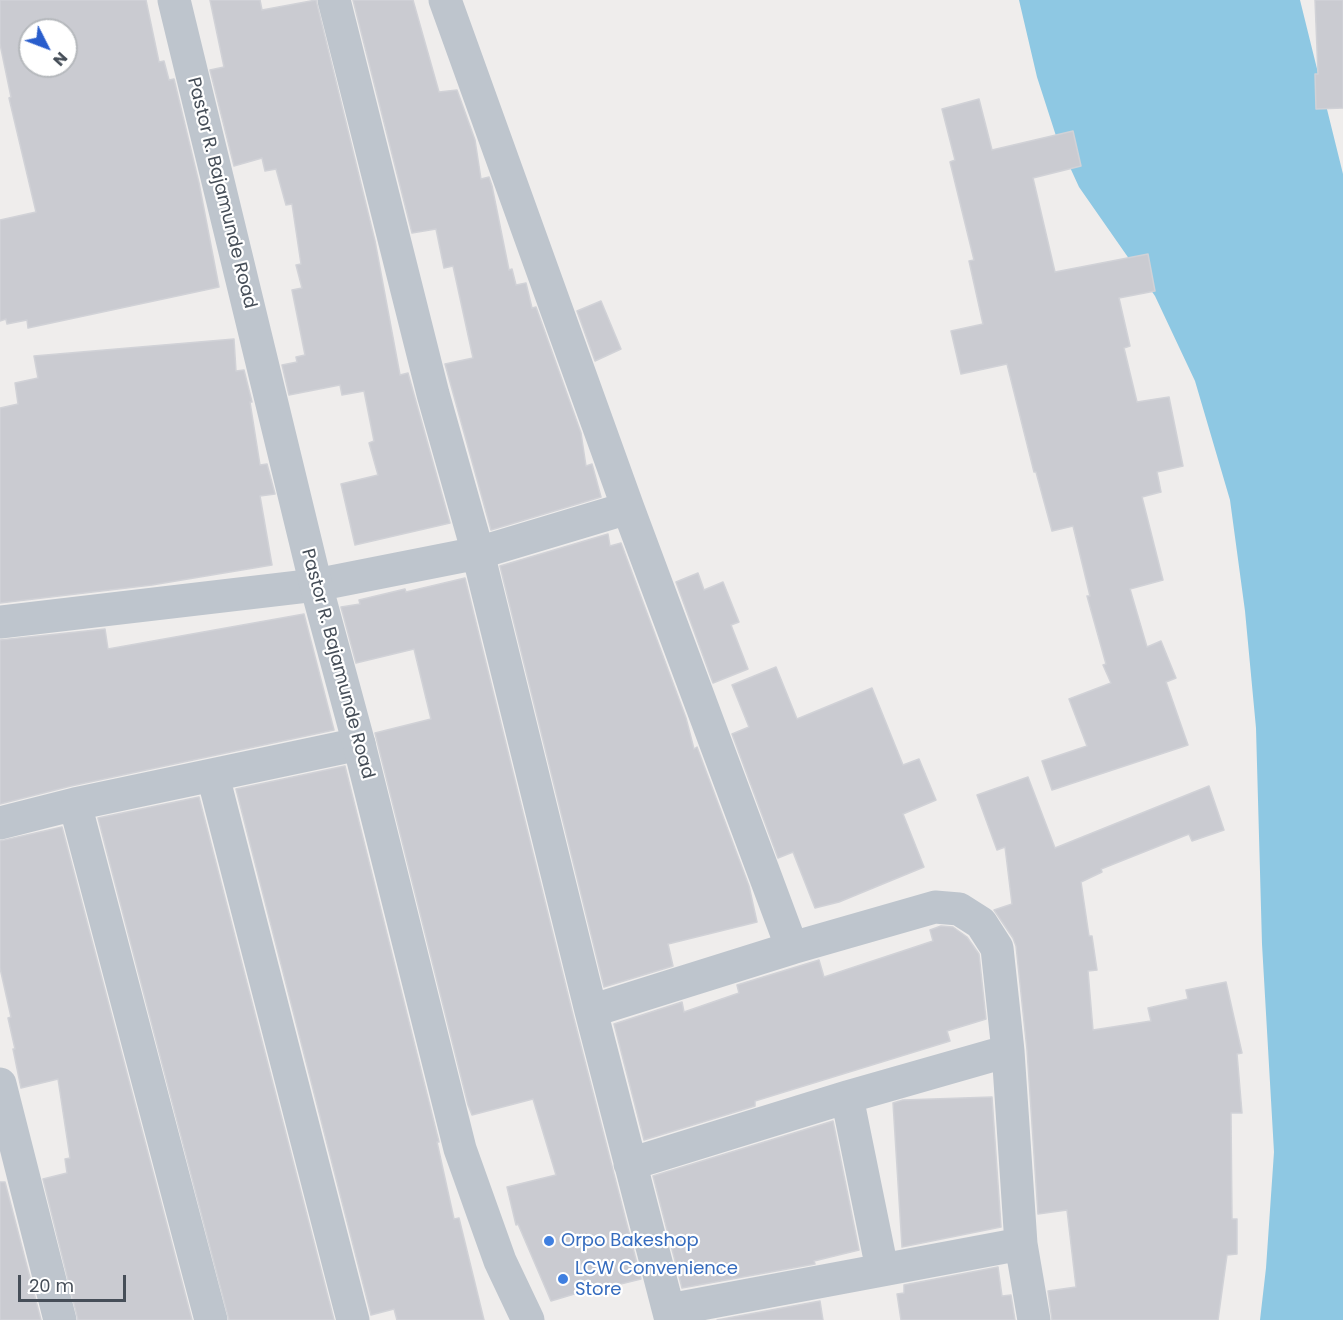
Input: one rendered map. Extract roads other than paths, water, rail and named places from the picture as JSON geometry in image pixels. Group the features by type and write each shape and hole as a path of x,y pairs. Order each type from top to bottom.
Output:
{"street":[{"name":"Pastor R. Bajamunde Road","path":"174,0 316,585 359,744 460,1149 500,1261 528,1320"},
{"path":"334,0 433,394 478,553 591,1011 670,1315 882,1269 1021,1244"},
{"path":"446,0 628,508 792,948"},
{"path":"0,622 316,585 478,553 628,508"},
{"path":"0,823 75,804 359,744"},
{"path":"213,776 353,1320"},
{"path":"75,804 211,1320"},
{"path":"591,1011 792,948 935,907 959,909 981,923 997,948 1008,1051 1021,1244 1034,1320"},
{"path":"630,1164 847,1096 1008,1051"},
{"path":"0,1084 60,1320"},
{"path":"847,1096 882,1269"}],"water":[{"path":"1019,0 1300,0 1343,174 1343,1320 1260,1320 1274,1152 1262,944 1256,728 1245,611 1230,500 1195,381 1155,296 1079,187 1057,139 1037,77"}],"place":[{"name":"Orpo Bakeshop","path":"549,1241"},
{"name":"LCW Convenience Store","path":"563,1279"}]}
